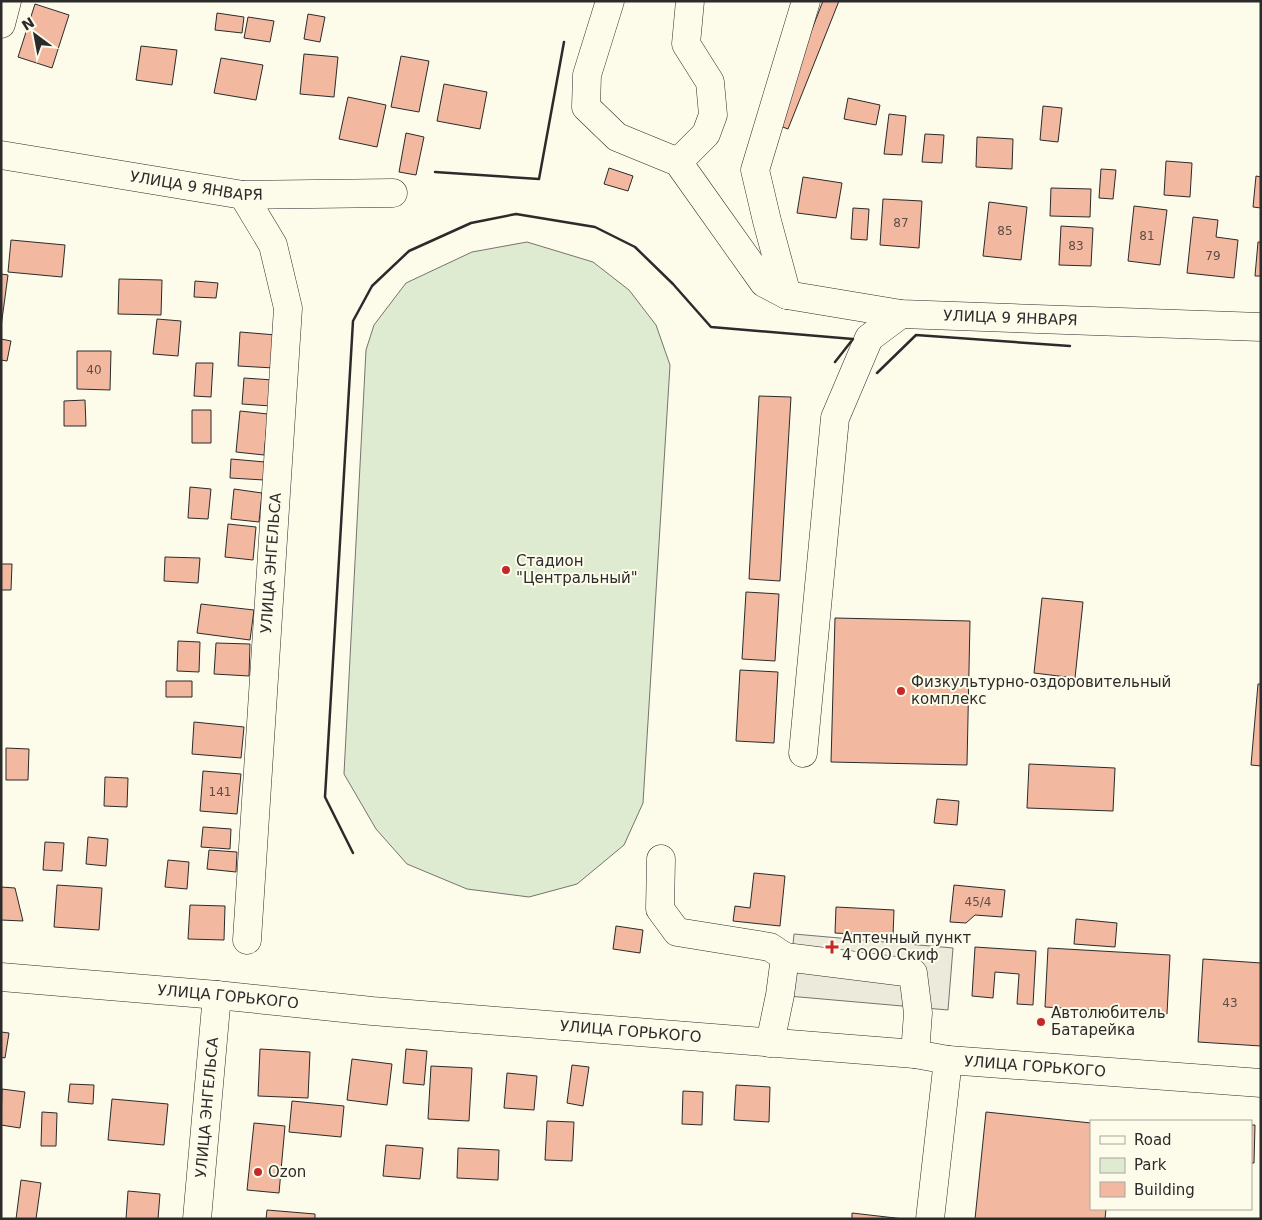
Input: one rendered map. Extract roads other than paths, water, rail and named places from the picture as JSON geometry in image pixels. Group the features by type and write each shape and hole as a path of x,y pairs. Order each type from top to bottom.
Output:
{"street":[{"path":"1,24 7,1"},
{"path":"610,1 587,76 586,107 618,136 678,162 776,289"},
{"path":"678,162 706,134 713,115 710,82 686,44 690,1"},
{"path":"776,289 767,221 755,170 806,1"},
{"name":"УЛИЦА 9 ЯНВАРЯ","path":"1,155 243,195 393,193"},
{"name":"УЛИЦА ЭНГЕЛЬСА","path":"243,195 273,245 288,308 247,940"},
{"name":"УЛИЦА 9 ЯНВАРЯ","path":"776,289 902,314 1261,327"},
{"path":"803,752 835,418 869,338 902,314"},
{"path":"661,859 660,910 676,932 770,947 785,957 912,972 918,1013 915,1054"},
{"path":"770,1043 780,995 785,957"},
{"name":"УЛИЦА ГОРЬКОГО","path":"1,976 217,994 372,1011 915,1054 948,1060 1261,1082"},
{"name":"УЛИЦА ЭНГЕЛЬСА","path":"197,1219 217,994"},
{"path":"930,1219 948,1060"}],"place":[{"name":"Стадион \"Центральный\"","path":"506,570"},
{"name":"Физкультурно-оздоровительный комплекс","path":"901,691"},
{"name":"Аптечный пункт 4 ООО Скиф","path":"832,947"},
{"name":"Автолюбитель Батарейка","path":"1041,1022"},
{"name":"Ozon","path":"258,1172"}]}
